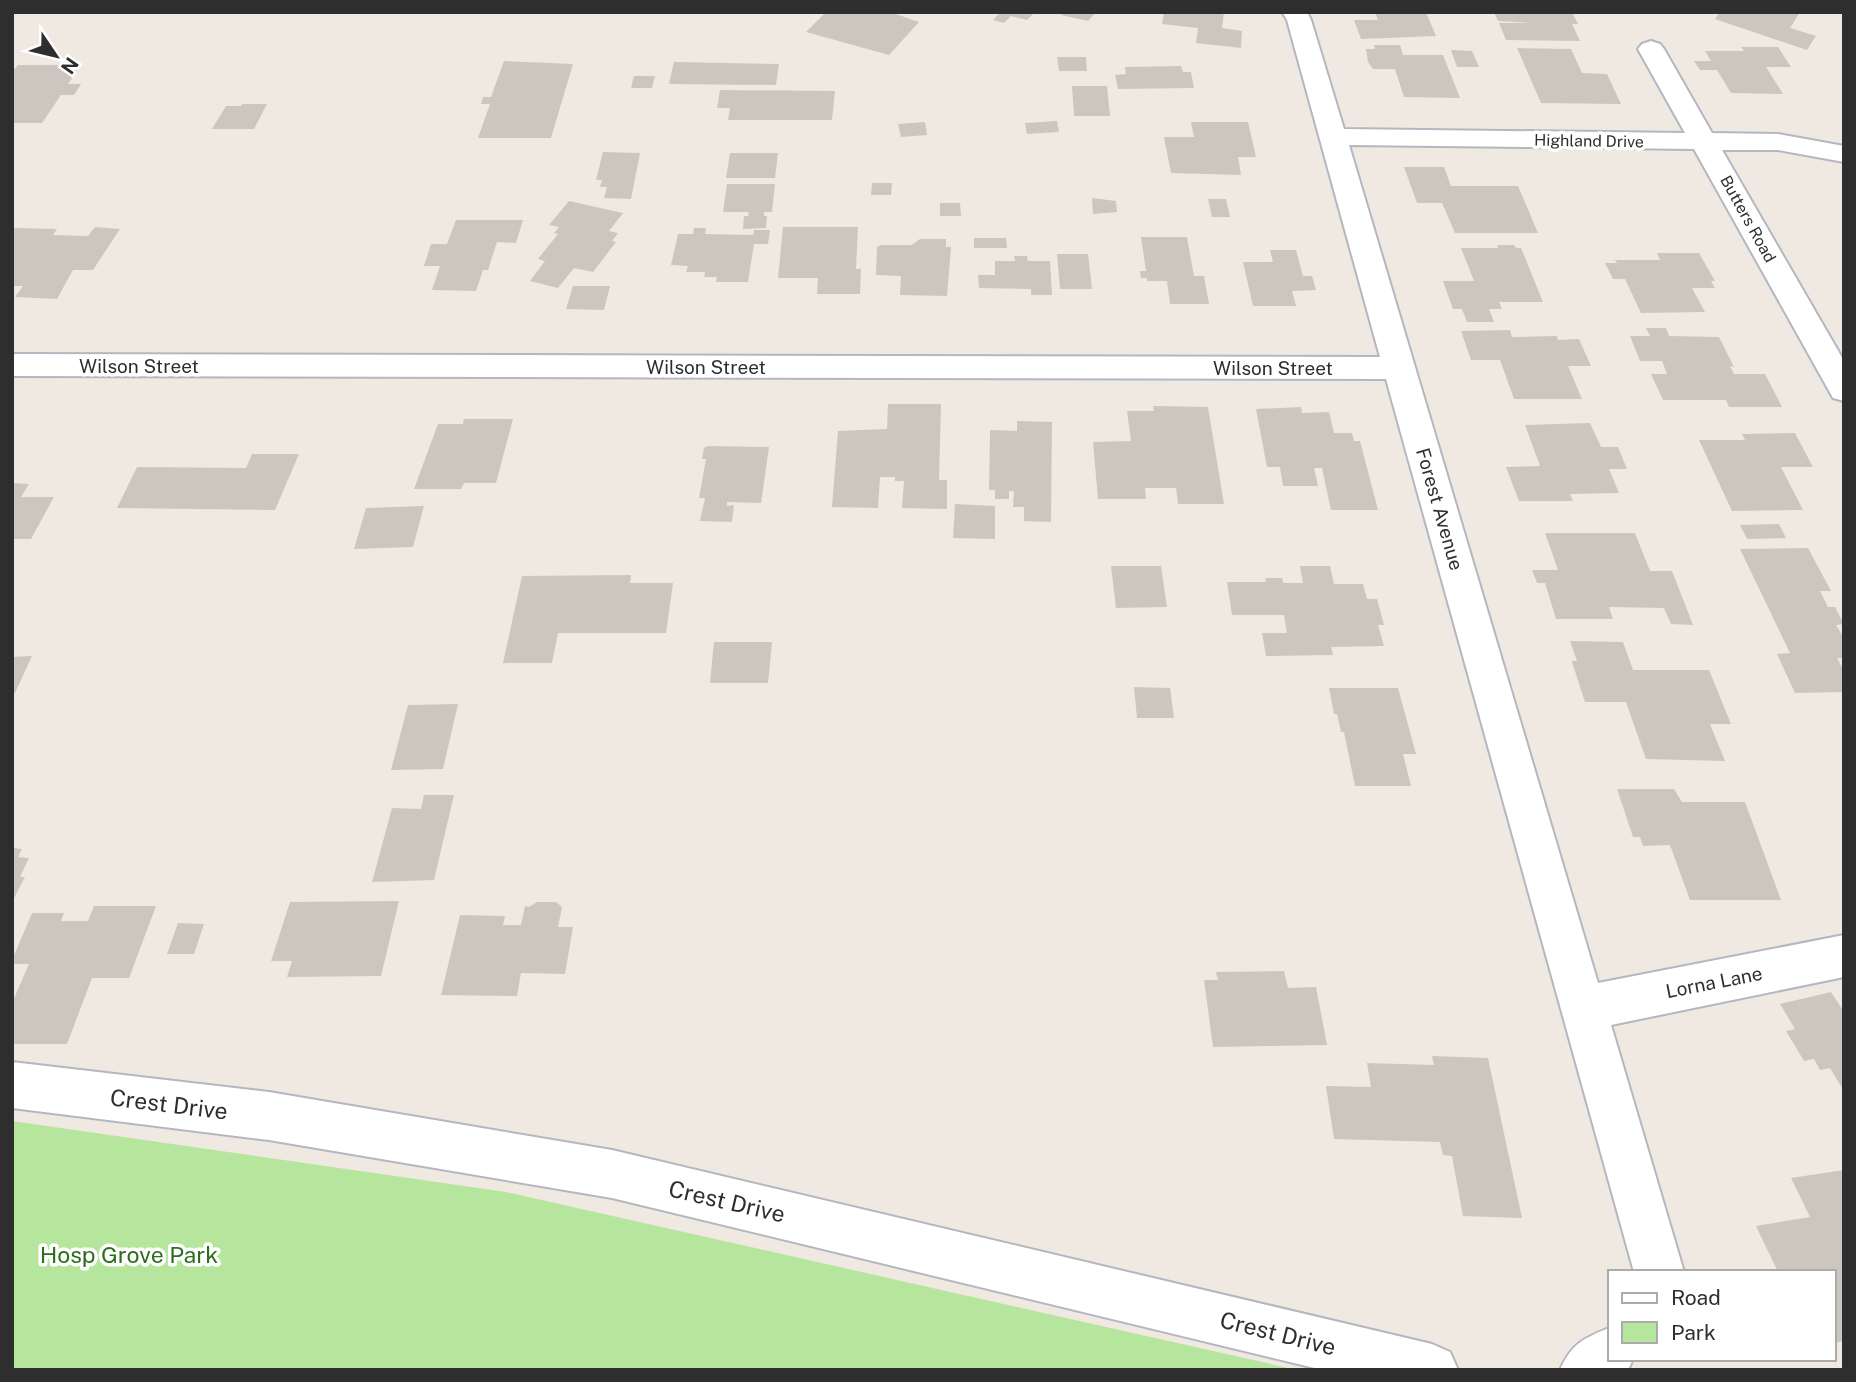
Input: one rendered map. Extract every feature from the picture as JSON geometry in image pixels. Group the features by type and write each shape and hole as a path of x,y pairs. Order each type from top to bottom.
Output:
{"street":[{"name":"Forest Avenue","path":"1294,12 1299,20 1333,137 1583,1008"},
{"name":"Butters Road","path":"1651,49 1844,390"},
{"name":"Highland Drive","path":"1333,137 1778,142 1841,147"},
{"name":"Wilson Street","path":"12,365 1399,368"},
{"name":"Lorna Lane","path":"1583,1008 1844,956"},
{"path":"1583,1008 1658,1270"},
{"name":"Crest Drive","path":"12,1084 270,1116 612,1174 1432,1370"},
{"path":"1586,1370 1608,1355"}],"green space":[{"name":"Hosp Grove Park","path":"12,1121 506,1192 1297,1370 12,1370"}],"building":[{"path":"826,12 890,12 919,22 889,55 806,32"},
{"path":"1001,12 1034,13 1027,20 1011,16 1004,23 993,20"},
{"path":"1065,12 1096,12 1088,21 1061,15"},
{"path":"1164,12 1224,12 1222,28 1242,31 1241,48 1196,43 1198,28 1162,24"},
{"path":"1375,12 1426,12 1436,36 1361,39 1354,20 1378,20"},
{"path":"1494,12 1572,12 1578,24 1572,24 1580,41 1506,40 1499,23 1533,23 1498,21"},
{"path":"1720,12 1800,12 1790,28 1816,36 1807,50 1715,19"},
{"path":"1374,45 1400,45 1403,55 1443,55 1460,98 1404,97 1395,69 1373,69 1368,62 1366,49 1375,49"},
{"path":"1741,47 1778,47 1791,67 1766,67 1783,94 1731,93 1717,70 1700,70 1694,61 1711,61 1705,51 1744,51"},
{"path":"1517,48 1571,49 1582,73 1607,74 1621,104 1541,103"},
{"path":"1451,50 1472,51 1479,67 1457,67"},
{"path":"1057,57 1086,57 1087,71 1059,71"},
{"path":"504,61 573,64 551,138 478,138 490,104 481,104 483,97 491,97"},
{"path":"674,62 779,64 776,85 669,84"},
{"path":"18,65 81,65 68,84 81,84 74,95 61,95 42,123 12,123 12,72"},
{"path":"1181,66 1183,72 1191,72 1194,88 1118,89 1115,75 1126,74 1125,67"},
{"path":"634,76 655,76 652,88 631,88"},
{"path":"1072,86 1107,86 1110,116 1074,116"},
{"path":"720,90 835,91 832,120 728,120 730,108 717,108"},
{"path":"267,104 254,129 212,129 226,106"},
{"path":"1057,121 1059,132 1027,134 1025,123"},
{"path":"925,122 927,135 901,137 898,124"},
{"path":"1191,122 1248,122 1256,157 1238,157 1241,175 1171,173 1164,137 1194,137"},
{"path":"603,152 640,153 631,199 604,198 607,187 600,187 602,180 596,180"},
{"path":"730,153 778,153 775,178 726,178"},
{"path":"1404,167 1444,167 1451,186 1518,186 1538,233 1455,233 1442,203 1417,203"},
{"path":"872,183 892,183 891,195 871,195"},
{"path":"727,184 775,184 772,212 764,212 764,216 767,216 766,228 743,229 744,216 748,216 749,212 723,212"},
{"path":"1092,198 1116,201 1117,212 1093,214"},
{"path":"1208,199 1226,199 1230,217 1212,217"},
{"path":"569,201 623,213 609,231 618,233 612,241 616,242 593,272 574,268 558,288 530,281 545,261 538,259 558,234 554,233 559,227 549,225"},
{"path":"940,203 960,203 961,216 940,216"},
{"path":"456,220 523,220 516,243 497,242 488,270 483,270 476,291 432,290 440,266 424,266 431,244 447,244"},
{"path":"95,227 120,229 93,270 73,270 57,299 15,297 23,286 12,286 12,232 15,228 57,229 53,235 88,236"},
{"path":"783,227 858,227 856,269 861,269 860,294 817,294 818,278 778,278"},
{"path":"694,228 706,228 705,234 753,235 754,230 770,230 768,244 754,244 748,282 716,282 717,277 704,277 705,272 686,272 688,266 671,265 678,234 693,234"},
{"path":"1141,237 1187,237 1194,276 1204,276 1209,304 1170,304 1167,281 1147,281 1147,278 1141,278 1140,271 1146,271"},
{"path":"974,238 1006,238 1007,248 974,248"},
{"path":"920,239 946,239 946,247 951,247 947,296 900,295 901,276 876,275 877,247 912,245"},
{"path":"1497,245 1514,245 1521,248 1543,302 1499,302 1502,309 1489,309 1494,322 1467,322 1462,309 1453,309 1443,281 1474,281 1461,248 1498,248"},
{"path":"1270,250 1296,250 1303,276 1312,276 1316,290 1292,291 1296,306 1253,306 1243,262 1273,262"},
{"path":"1657,253 1699,253 1715,281 1711,281 1715,288 1692,288 1705,312 1641,313 1625,279 1613,279 1605,263 1617,263 1615,260 1660,260"},
{"path":"1057,254 1088,254 1092,289 1060,289"},
{"path":"1014,256 1027,256 1028,261 1050,261 1052,295 1031,295 1031,289 979,288 978,275 995,275 995,261 1015,261"},
{"path":"573,286 610,286 604,310 566,309"},
{"path":"1646,328 1666,328 1669,336 1719,337 1734,367 1730,366 1734,374 1765,374 1782,407 1729,407 1726,400 1663,400 1651,374 1667,374 1662,361 1640,361 1630,336 1650,336"},
{"path":"1510,330 1512,337 1557,336 1558,340 1579,339 1591,366 1568,366 1582,399 1514,399 1500,360 1471,360 1461,331"},
{"path":"888,404 941,404 939,480 947,480 947,509 902,508 904,481 895,481 895,477 880,477 878,508 832,507 838,431 887,429"},
{"path":"1153,406 1208,407 1224,504 1178,504 1176,488 1145,488 1146,499 1098,499 1093,442 1131,441 1127,411 1154,411"},
{"path":"1301,407 1302,413 1329,412 1334,433 1352,433 1354,441 1360,441 1378,510 1331,510 1322,468 1314,468 1318,486 1283,486 1280,467 1267,467 1256,409"},
{"path":"464,419 513,419 496,483 464,483 461,489 414,489 438,424 463,424"},
{"path":"1017,421 1052,422 1051,522 1024,521 1024,507 1013,507 1014,491 1009,491 1009,499 995,499 995,490 989,490 990,430 1017,431"},
{"path":"1590,423 1601,447 1618,447 1627,469 1609,469 1619,493 1570,494 1573,501 1519,501 1506,467 1540,466 1525,425"},
{"path":"1795,433 1813,467 1781,467 1803,510 1732,511 1699,440 1745,440 1742,434"},
{"path":"769,447 761,503 727,502 727,506 734,505 732,522 700,521 705,498 699,498 706,459 702,459 704,448"},
{"path":"252,454 299,454 275,510 117,508 137,467 246,468"},
{"path":"12,483 29,484 21,497 54,497 31,539 12,539"},
{"path":"955,504 995,506 995,539 953,538"},
{"path":"424,506 413,547 354,549 366,508"},
{"path":"1779,524 1786,538 1747,539 1740,525"},
{"path":"1545,533 1635,533 1650,571 1672,571 1693,625 1671,624 1664,608 1609,607 1613,619 1556,619 1545,583 1537,583 1532,570 1558,570"},
{"path":"1808,548 1831,591 1820,591 1828,607 1835,607 1844,624 1836,625 1844,638 1844,658 1837,658 1844,671 1844,692 1795,693 1777,654 1790,653 1740,549"},
{"path":"1111,566 1161,566 1167,607 1116,608"},
{"path":"1300,566 1330,566 1334,584 1363,584 1367,599 1377,599 1384,625 1378,625 1384,646 1331,647 1333,655 1266,656 1262,633 1287,633 1284,615 1232,615 1227,582 1266,582 1265,578 1282,578 1283,583 1303,583"},
{"path":"631,575 630,583 673,583 666,633 558,633 552,663 503,663 522,576"},
{"path":"1570,641 1623,642 1633,670 1709,670 1731,724 1710,724 1725,761 1646,759 1626,702 1585,702 1572,661 1577,661"},
{"path":"714,642 772,642 768,683 710,683"},
{"path":"32,656 15,693 12,693 12,657"},
{"path":"1134,687 1170,688 1174,718 1137,718"},
{"path":"1329,688 1398,688 1416,754 1403,754 1411,786 1355,786 1344,732 1341,732 1337,714 1334,714"},
{"path":"458,704 443,769 391,770 408,705"},
{"path":"1617,789 1674,789 1682,802 1745,802 1781,900 1690,900 1670,845 1643,846 1640,837 1633,837"},
{"path":"424,795 454,795 434,880 372,882 392,808 421,809"},
{"path":"12,848 22,849 18,857 29,858 20,877 25,877 12,902"},
{"path":"399,901 381,976 287,977 292,961 271,961 290,902"},
{"path":"537,902 556,902 562,907 558,927 573,927 565,974 521,973 517,996 441,995 460,915 505,916 503,925 521,925 525,906 529,907"},
{"path":"94,906 156,906 129,978 92,978 67,1044 12,1044 12,1003 29,964 12,964 12,960 32,913 64,913 61,921 88,921"},
{"path":"178,923 204,924 194,954 167,954"},
{"path":"1284,971 1288,988 1316,987 1327,1045 1213,1047 1204,980 1218,980 1216,972"},
{"path":"1831,992 1844,1012 1844,1091 1830,1068 1820,1070 1814,1059 1804,1061 1786,1031 1795,1029 1780,1004"},
{"path":"1432,1056 1488,1058 1522,1218 1463,1216 1452,1156 1443,1155 1440,1142 1334,1139 1326,1086 1371,1087 1367,1063 1434,1065"},
{"path":"1844,1170 1844,1341 1835,1343 1835,1270 1777,1270 1756,1226 1810,1217 1791,1178"}]}
